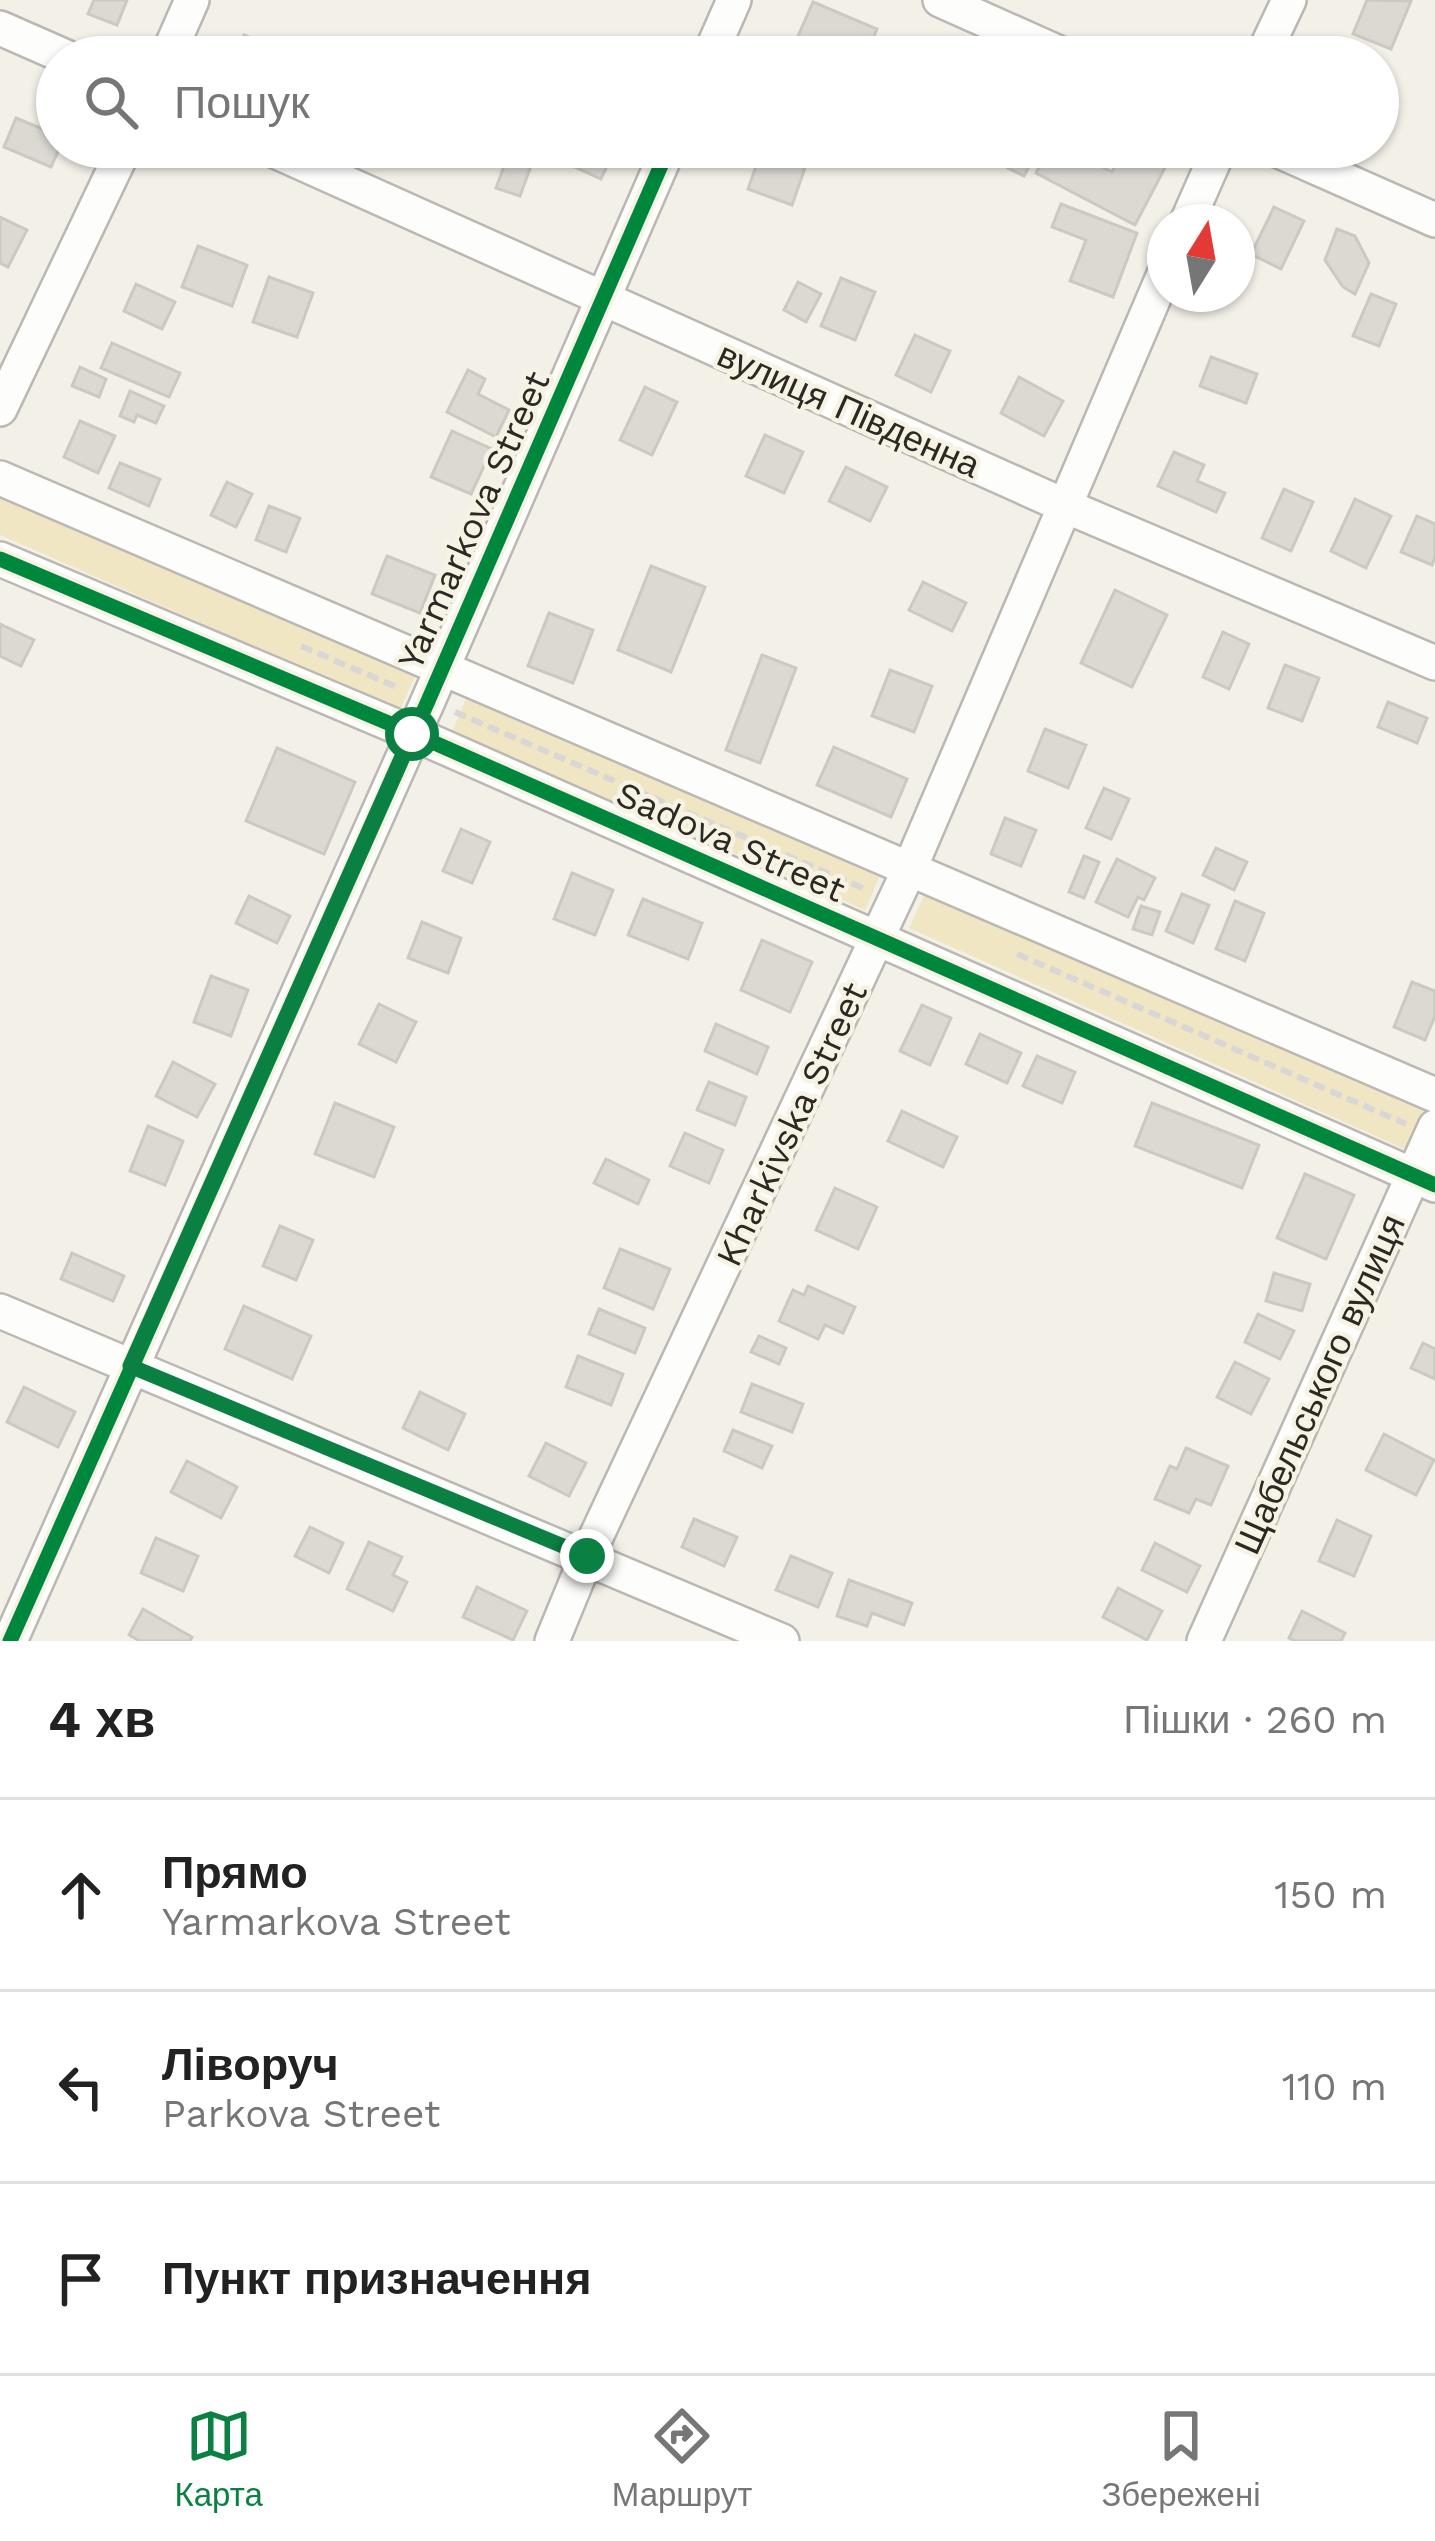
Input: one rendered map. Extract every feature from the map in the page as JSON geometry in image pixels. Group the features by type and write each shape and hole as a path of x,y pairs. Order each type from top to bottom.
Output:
{"street":[{"path":"176,36 192,0"},
{"path":"718,36 734,0"},
{"path":"940,0 1021,36"},
{"path":"1272,36 1289,0"},
{"path":"0,28 36,44"},
{"path":"0,409 115,168"},
{"name":"вулиця Південна","path":"313,168 1064,505 1435,663"},
{"name":"Yarmarkova Street","path":"10,1641 660,168"},
{"path":"1195,204 1211,168"},
{"path":"1317,168 1435,220"},
{"name":"Kharkivska Street","path":"552,1641 587,1556 896,900 1148,312"},
{"name":"Sadova Street","path":"0,478 1435,1095"},
{"name":"Sadova Street","path":"0,559 412,734 1424,1180"},
{"name":"Щабельського вулиця","path":"1204,1641 1424,1180 1433,1131"},
{"path":"0,1310 782,1641"}],"path":[{"path":"428,700 896,900"},
{"path":"1004,948 1433,1131"}],"shaded area":[{"path":"0,493 416,674 400,710 0,535"},
{"path":"468,694 881,873 865,910 452,732"},
{"path":"927,889 1425,1110 1407,1150 909,928"}],"building":[{"path":"94,0 127,0 117,25 88,14"},
{"path":"1367,0 1411,1 1396,36 1353,34"},
{"path":"813,2 877,29 874,36 798,36"},
{"path":"16,118 36,126 36,161 4,147"},
{"path":"503,168 530,168 520,196 496,188"},
{"path":"577,168 606,168 601,179"},
{"path":"755,168 805,168 792,205 748,189"},
{"path":"1038,168 1112,172 1114,168 1165,168 1135,225 1036,173"},
{"path":"1061,204 1137,233 1113,297 1070,281 1086,240 1052,227"},
{"path":"1274,207 1304,221 1281,269 1255,256 1255,246"},
{"path":"0,217 27,230 8,267 0,263"},
{"path":"1337,229 1355,236 1369,263 1355,294 1343,287 1325,260"},
{"path":"198,246 247,265 232,306 182,287"},
{"path":"269,277 313,293 297,337 253,322"},
{"path":"841,278 875,292 855,340 821,326"},
{"path":"798,282 821,294 806,322 784,310"},
{"path":"136,284 175,302 162,329 124,311"},
{"path":"1371,294 1396,304 1379,346 1353,336"},
{"path":"915,335 950,351 931,392 896,375"},
{"path":"112,343 180,373 169,397 101,368"},
{"path":"1211,357 1257,374 1246,403 1200,386"},
{"path":"80,367 106,379 99,397 72,386"},
{"path":"468,370 485,379 478,394 509,410 496,437 447,412"},
{"path":"1019,377 1063,401 1044,436 1001,413"},
{"path":"645,387 677,402 652,455 620,440"},
{"path":"130,391 164,406 156,423 137,415 134,422 120,416"},
{"path":"80,421 115,436 98,473 64,457"},
{"path":"452,431 492,449 471,494 431,477"},
{"path":"765,435 803,452 784,493 746,476"},
{"path":"1174,452 1204,465 1197,481 1225,493 1216,512 1158,486"},
{"path":"120,463 160,479 149,506 109,488"},
{"path":"846,467 887,487 870,521 829,501"},
{"path":"227,482 252,494 236,527 211,515"},
{"path":"1284,489 1313,502 1291,551 1262,538"},
{"path":"1355,499 1391,516 1366,568 1331,551"},
{"path":"269,506 300,518 286,552 256,540"},
{"path":"1417,516 1435,524 1432,565 1401,552"},
{"path":"387,556 435,575 420,613 372,594"},
{"path":"651,566 705,587 671,672 618,650"},
{"path":"923,582 966,603 952,631 909,610"},
{"path":"1115,590 1167,615 1132,687 1081,663"},
{"path":"549,613 593,630 573,683 528,666"},
{"path":"0,624 34,640 21,666 0,656"},
{"path":"1223,632 1249,644 1229,689 1203,677"},
{"path":"762,655 796,668 760,763 726,750"},
{"path":"1285,665 1319,678 1302,721 1268,708"},
{"path":"890,670 932,686 914,732 872,716"},
{"path":"1388,702 1427,718 1417,743 1378,727"},
{"path":"1045,729 1086,745 1068,788 1028,771"},
{"path":"834,747 907,779 891,817 817,785"},
{"path":"277,748 355,782 324,854 246,821"},
{"path":"1104,788 1129,799 1111,839 1086,828"},
{"path":"1005,818 1036,830 1021,866 991,854"},
{"path":"461,829 490,842 472,883 443,871"},
{"path":"1216,848 1247,862 1234,890 1203,875"},
{"path":"1084,856 1099,862 1084,898 1069,892"},
{"path":"1117,859 1155,878 1128,917 1096,902"},
{"path":"572,873 613,890 595,935 554,919"},
{"path":"1182,894 1209,905 1193,943 1166,931"},
{"path":"249,896 290,916 277,943 236,923"},
{"path":"643,899 702,923 688,959 628,935"},
{"path":"1235,901 1264,913 1245,961 1216,949"},
{"path":"1141,906 1160,912 1152,935 1133,929"},
{"path":"422,922 461,938 448,973 408,958"},
{"path":"762,940 812,962 790,1012 741,990"},
{"path":"211,976 248,990 231,1036 194,1022"},
{"path":"1412,982 1435,991 1435,1016 1425,1040 1394,1027"},
{"path":"379,1004 416,1022 396,1062 359,1044"},
{"path":"922,1005 951,1018 930,1065 900,1051"},
{"path":"716,1024 768,1047 757,1074 705,1051"},
{"path":"980,1034 1021,1053 1007,1083 966,1064"},
{"path":"1037,1056 1075,1072 1062,1103 1023,1086"},
{"path":"173,1062 215,1084 197,1117 156,1096"},
{"path":"709,1082 746,1097 735,1125 697,1110"},
{"path":"335,1103 394,1127 374,1177 315,1154"},
{"path":"1152,1103 1259,1145 1242,1188 1135,1146"},
{"path":"902,1111 957,1137 943,1167 888,1141"},
{"path":"148,1126 183,1141 165,1185 130,1171"},
{"path":"685,1133 723,1150 709,1183 670,1166"},
{"path":"606,1159 649,1180 638,1204 594,1183"},
{"path":"1305,1174 1354,1195 1326,1259 1277,1238"},
{"path":"835,1188 877,1207 858,1249 816,1230"},
{"path":"280,1226 313,1240 296,1280 263,1266"},
{"path":"620,1249 670,1269 653,1309 604,1288"},
{"path":"72,1253 124,1276 113,1301 61,1279"},
{"path":"1274,1273 1310,1284 1302,1311 1266,1301"},
{"path":"808,1286 855,1307 843,1333 825,1325 818,1339 779,1321 793,1290 804,1295"},
{"path":"244,1306 311,1336 292,1379 225,1349"},
{"path":"599,1309 645,1328 635,1353 589,1334"},
{"path":"1258,1314 1294,1331 1280,1359 1245,1342"},
{"path":"759,1336 786,1348 779,1364 751,1352"},
{"path":"1423,1343 1435,1349 1435,1379 1411,1368"},
{"path":"578,1356 623,1374 611,1405 566,1387"},
{"path":"1235,1362 1269,1379 1251,1414 1217,1397"},
{"path":"752,1384 803,1404 792,1432 741,1412"},
{"path":"24,1387 75,1412 58,1447 7,1422"},
{"path":"420,1392 465,1414 448,1450 403,1428"},
{"path":"733,1430 772,1446 762,1468 724,1451"},
{"path":"1384,1434 1434,1460 1416,1495 1366,1470"},
{"path":"546,1443 586,1463 569,1496 529,1476"},
{"path":"1186,1448 1228,1466 1211,1505 1196,1499 1189,1513 1155,1499 1170,1466 1177,1469"},
{"path":"187,1461 237,1487 221,1518 171,1492"},
{"path":"694,1519 737,1537 724,1566 682,1547"},
{"path":"1337,1520 1371,1536 1354,1576 1319,1561"},
{"path":"310,1527 343,1543 329,1573 295,1556"},
{"path":"156,1538 198,1556 183,1591 141,1573"},
{"path":"369,1542 402,1557 393,1575 407,1582 393,1611 347,1589"},
{"path":"1155,1543 1200,1566 1187,1592 1142,1570"},
{"path":"791,1556 832,1573 818,1607 776,1590"},
{"path":"849,1580 912,1603 904,1625 872,1613 867,1626 837,1616"},
{"path":"477,1587 527,1611 513,1640 463,1617"},
{"path":"1118,1588 1162,1611 1147,1640 1103,1617"},
{"path":"143,1609 192,1637 190,1641 140,1641 129,1635"},
{"path":"1302,1611 1345,1633 1341,1641 1289,1638"}],"cycle path":[{"path":"10,1641 660,168"},
{"path":"0,559 412,733 1435,1185"}],"route":[{"path":"412,734 130,1366 587,1556"}]}
